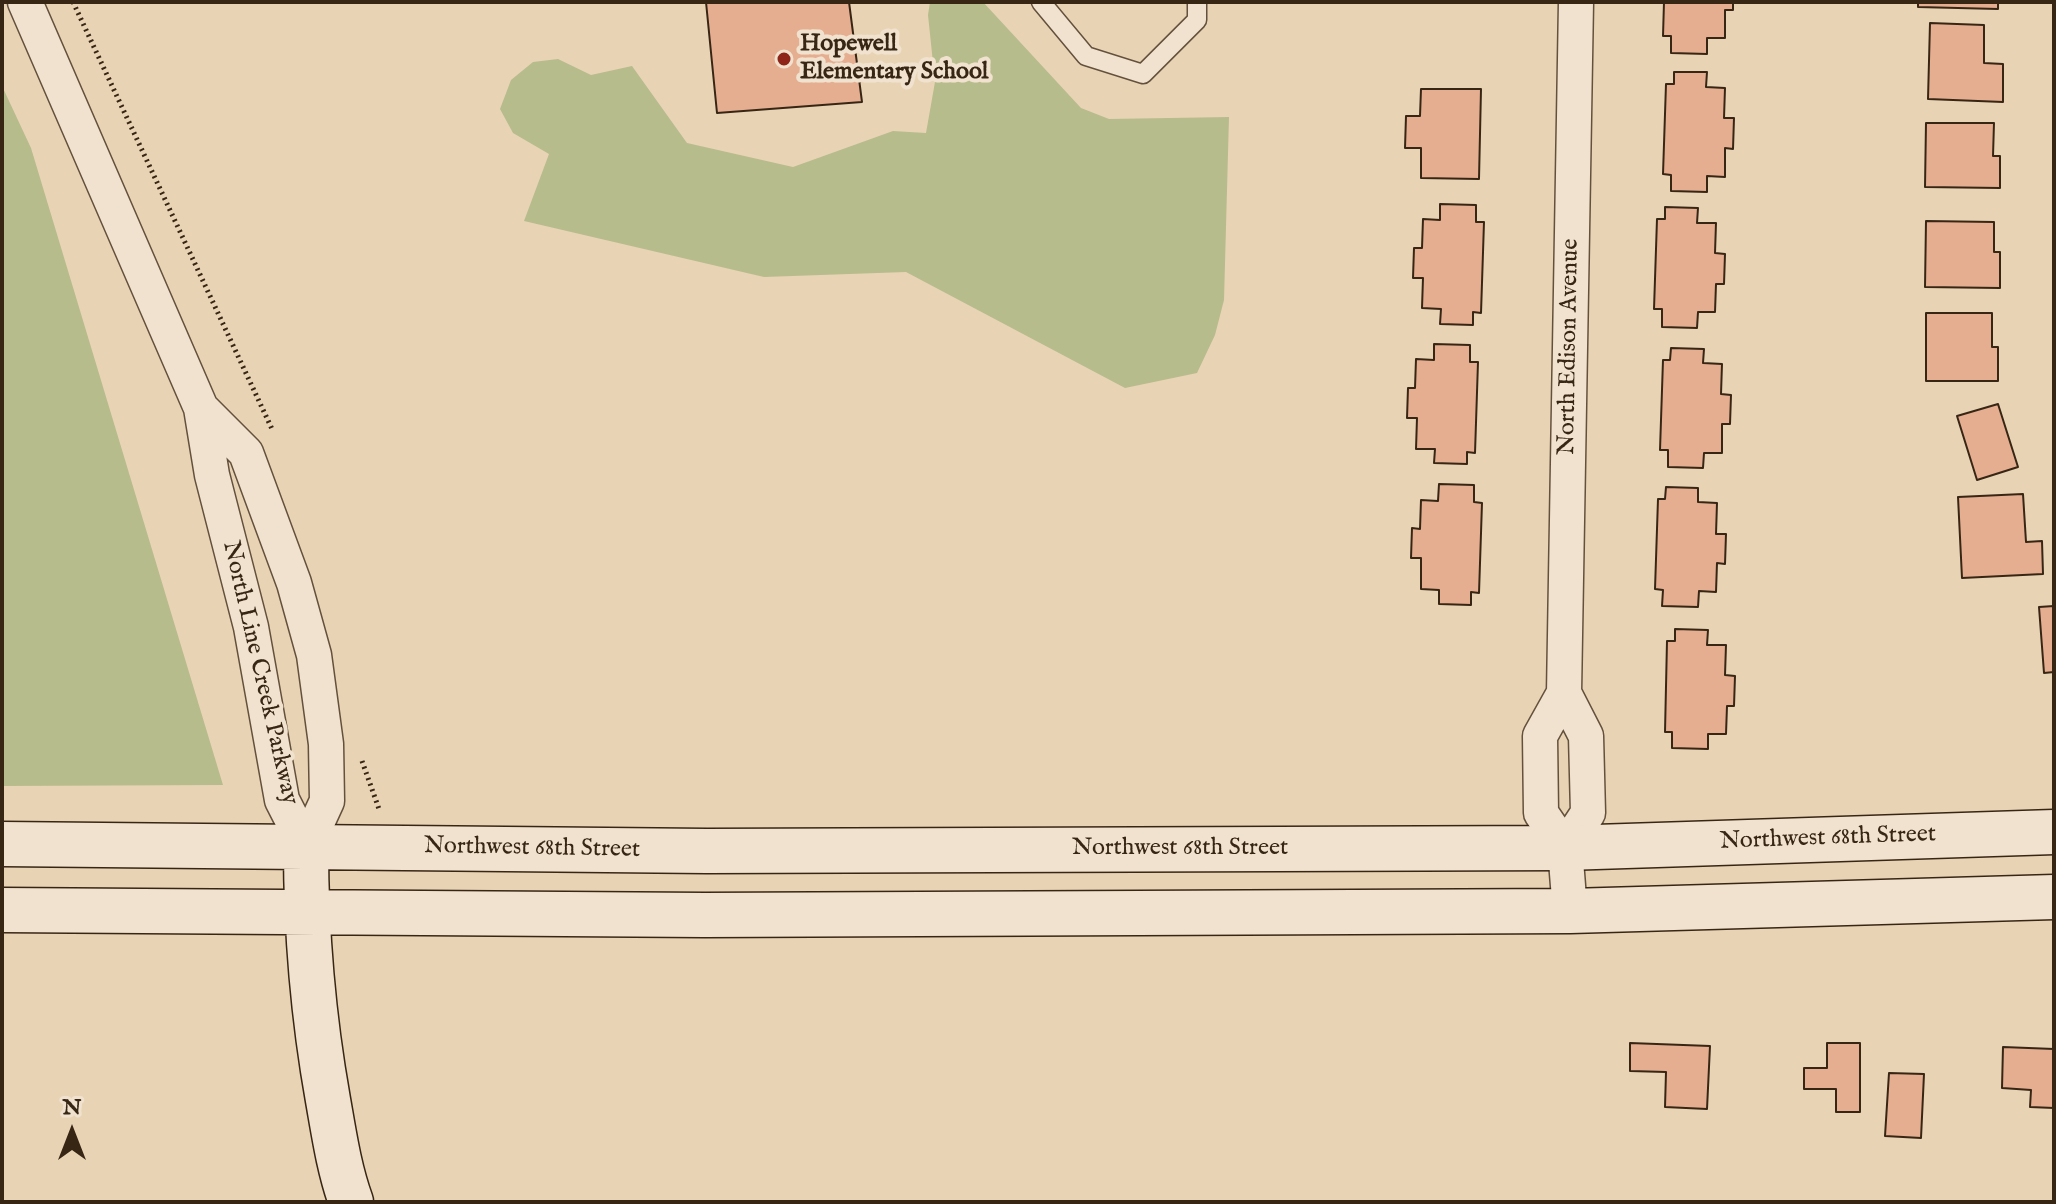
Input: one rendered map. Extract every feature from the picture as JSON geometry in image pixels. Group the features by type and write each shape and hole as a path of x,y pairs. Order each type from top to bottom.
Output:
{"main road":[{"name":"Northwest 68th Street","path":"2,844 707,851 1565,848 2054,832"},
{"path":"306,847 306,912 317,1038 341,1174 351,1202"},
{"path":"705,915 707,851"},
{"path":"2,910 705,915 1570,911 2054,897"}],"street":[{"name":"North Line Creek Parkway","path":"25,2 201,408 212,475 251,627 282,800 306,847"},
{"name":"North Edison Avenue","path":"1565,848 1588,813 1586,736 1564,693 1576,2"},
{"name":"North Line Creek Parkway","path":"201,408 246,453 294,583 314,655 326,744 327,801 306,847"},
{"name":"North Edison Avenue","path":"1564,693 1540,736 1541,813 1565,848 1570,911"}],"lane":[{"path":"1041,2 1086,56 1143,74 1197,11 1180,2"}],"path":[{"path":"73,2 278,442"},
{"path":"360,749 379,809"}],"green space":[{"path":"930,2 983,2 1081,108 1109,119 1229,117 1224,300 1215,335 1197,373 1125,388 906,272 764,277 524,221 549,154 513,133 500,109 511,80 533,62 558,59 591,75 632,66 687,143 793,167 893,131 926,133 935,82 928,15"},
{"path":"2,86 31,148 223,785 2,786"}],"building":[{"name":"Hopewell Elementary School","path":"706,2 849,2 862,102 717,113"},
{"path":"1664,2 1733,2 1733,10 1725,10 1725,38 1707,38 1707,54 1671,53 1671,36 1663,36"},
{"path":"1918,2 1998,2 1998,9 1918,7"},
{"path":"1930,23 1984,25 1984,63 2003,64 2003,102 1928,99"},
{"path":"1674,72 1707,72 1706,87 1725,88 1724,118 1734,118 1733,149 1725,148 1725,177 1707,176 1707,192 1671,191 1671,175 1663,174 1666,84 1674,84"},
{"path":"1421,89 1481,89 1479,179 1421,178 1421,148 1405,148 1406,116 1420,116"},
{"path":"1926,123 1994,123 1993,156 2000,156 2000,188 1925,187"},
{"path":"1440,204 1476,205 1476,222 1484,222 1481,313 1473,312 1473,325 1440,324 1441,309 1422,308 1423,278 1413,278 1414,248 1422,248 1423,219 1440,220"},
{"path":"1665,207 1698,208 1697,223 1716,223 1715,253 1725,254 1724,284 1716,284 1715,312 1698,312 1697,328 1662,327 1662,309 1654,309 1657,219 1665,219"},
{"path":"1926,221 1994,222 1994,252 2000,252 2000,288 1925,287"},
{"path":"1926,313 1992,313 1992,347 1998,347 1998,381 1926,381"},
{"path":"1434,344 1470,345 1470,362 1478,362 1475,453 1467,452 1467,464 1434,463 1435,449 1416,449 1417,418 1407,418 1408,388 1415,388 1416,359 1434,360"},
{"path":"1671,348 1704,349 1703,363 1722,364 1721,394 1731,395 1730,424 1722,424 1722,453 1704,453 1703,468 1668,467 1668,450 1660,450 1663,360 1670,360"},
{"path":"1998,404 2018,467 1977,480 1957,416"},
{"path":"1439,484 1474,485 1474,502 1482,503 1479,593 1471,592 1471,605 1439,604 1439,590 1421,589 1421,558 1411,558 1412,528 1420,529 1421,500 1438,501"},
{"path":"1666,487 1698,488 1698,502 1717,503 1716,534 1726,534 1725,564 1717,563 1716,592 1699,591 1698,607 1662,606 1663,590 1655,589 1658,499 1665,499"},
{"path":"2023,494 2026,542 2042,541 2043,574 1962,578 1958,497"},
{"path":"2054,606 2054,672 2044,673 2039,607"},
{"path":"1675,629 1708,630 1707,645 1726,645 1725,675 1735,676 1734,706 1727,706 1726,734 1708,734 1708,749 1672,748 1672,732 1665,732 1667,641 1675,641"},
{"path":"1630,1043 1710,1046 1707,1109 1665,1107 1666,1072 1630,1071"},
{"path":"1827,1043 1860,1043 1860,1112 1836,1112 1836,1089 1804,1089 1804,1068 1827,1068"},
{"path":"2003,1047 2054,1049 2054,1108 2030,1107 2031,1090 2002,1088"},
{"path":"1889,1073 1924,1074 1921,1138 1885,1136"}],"place":[{"name":"Hopewell Elementary School","path":"784,59"}]}
